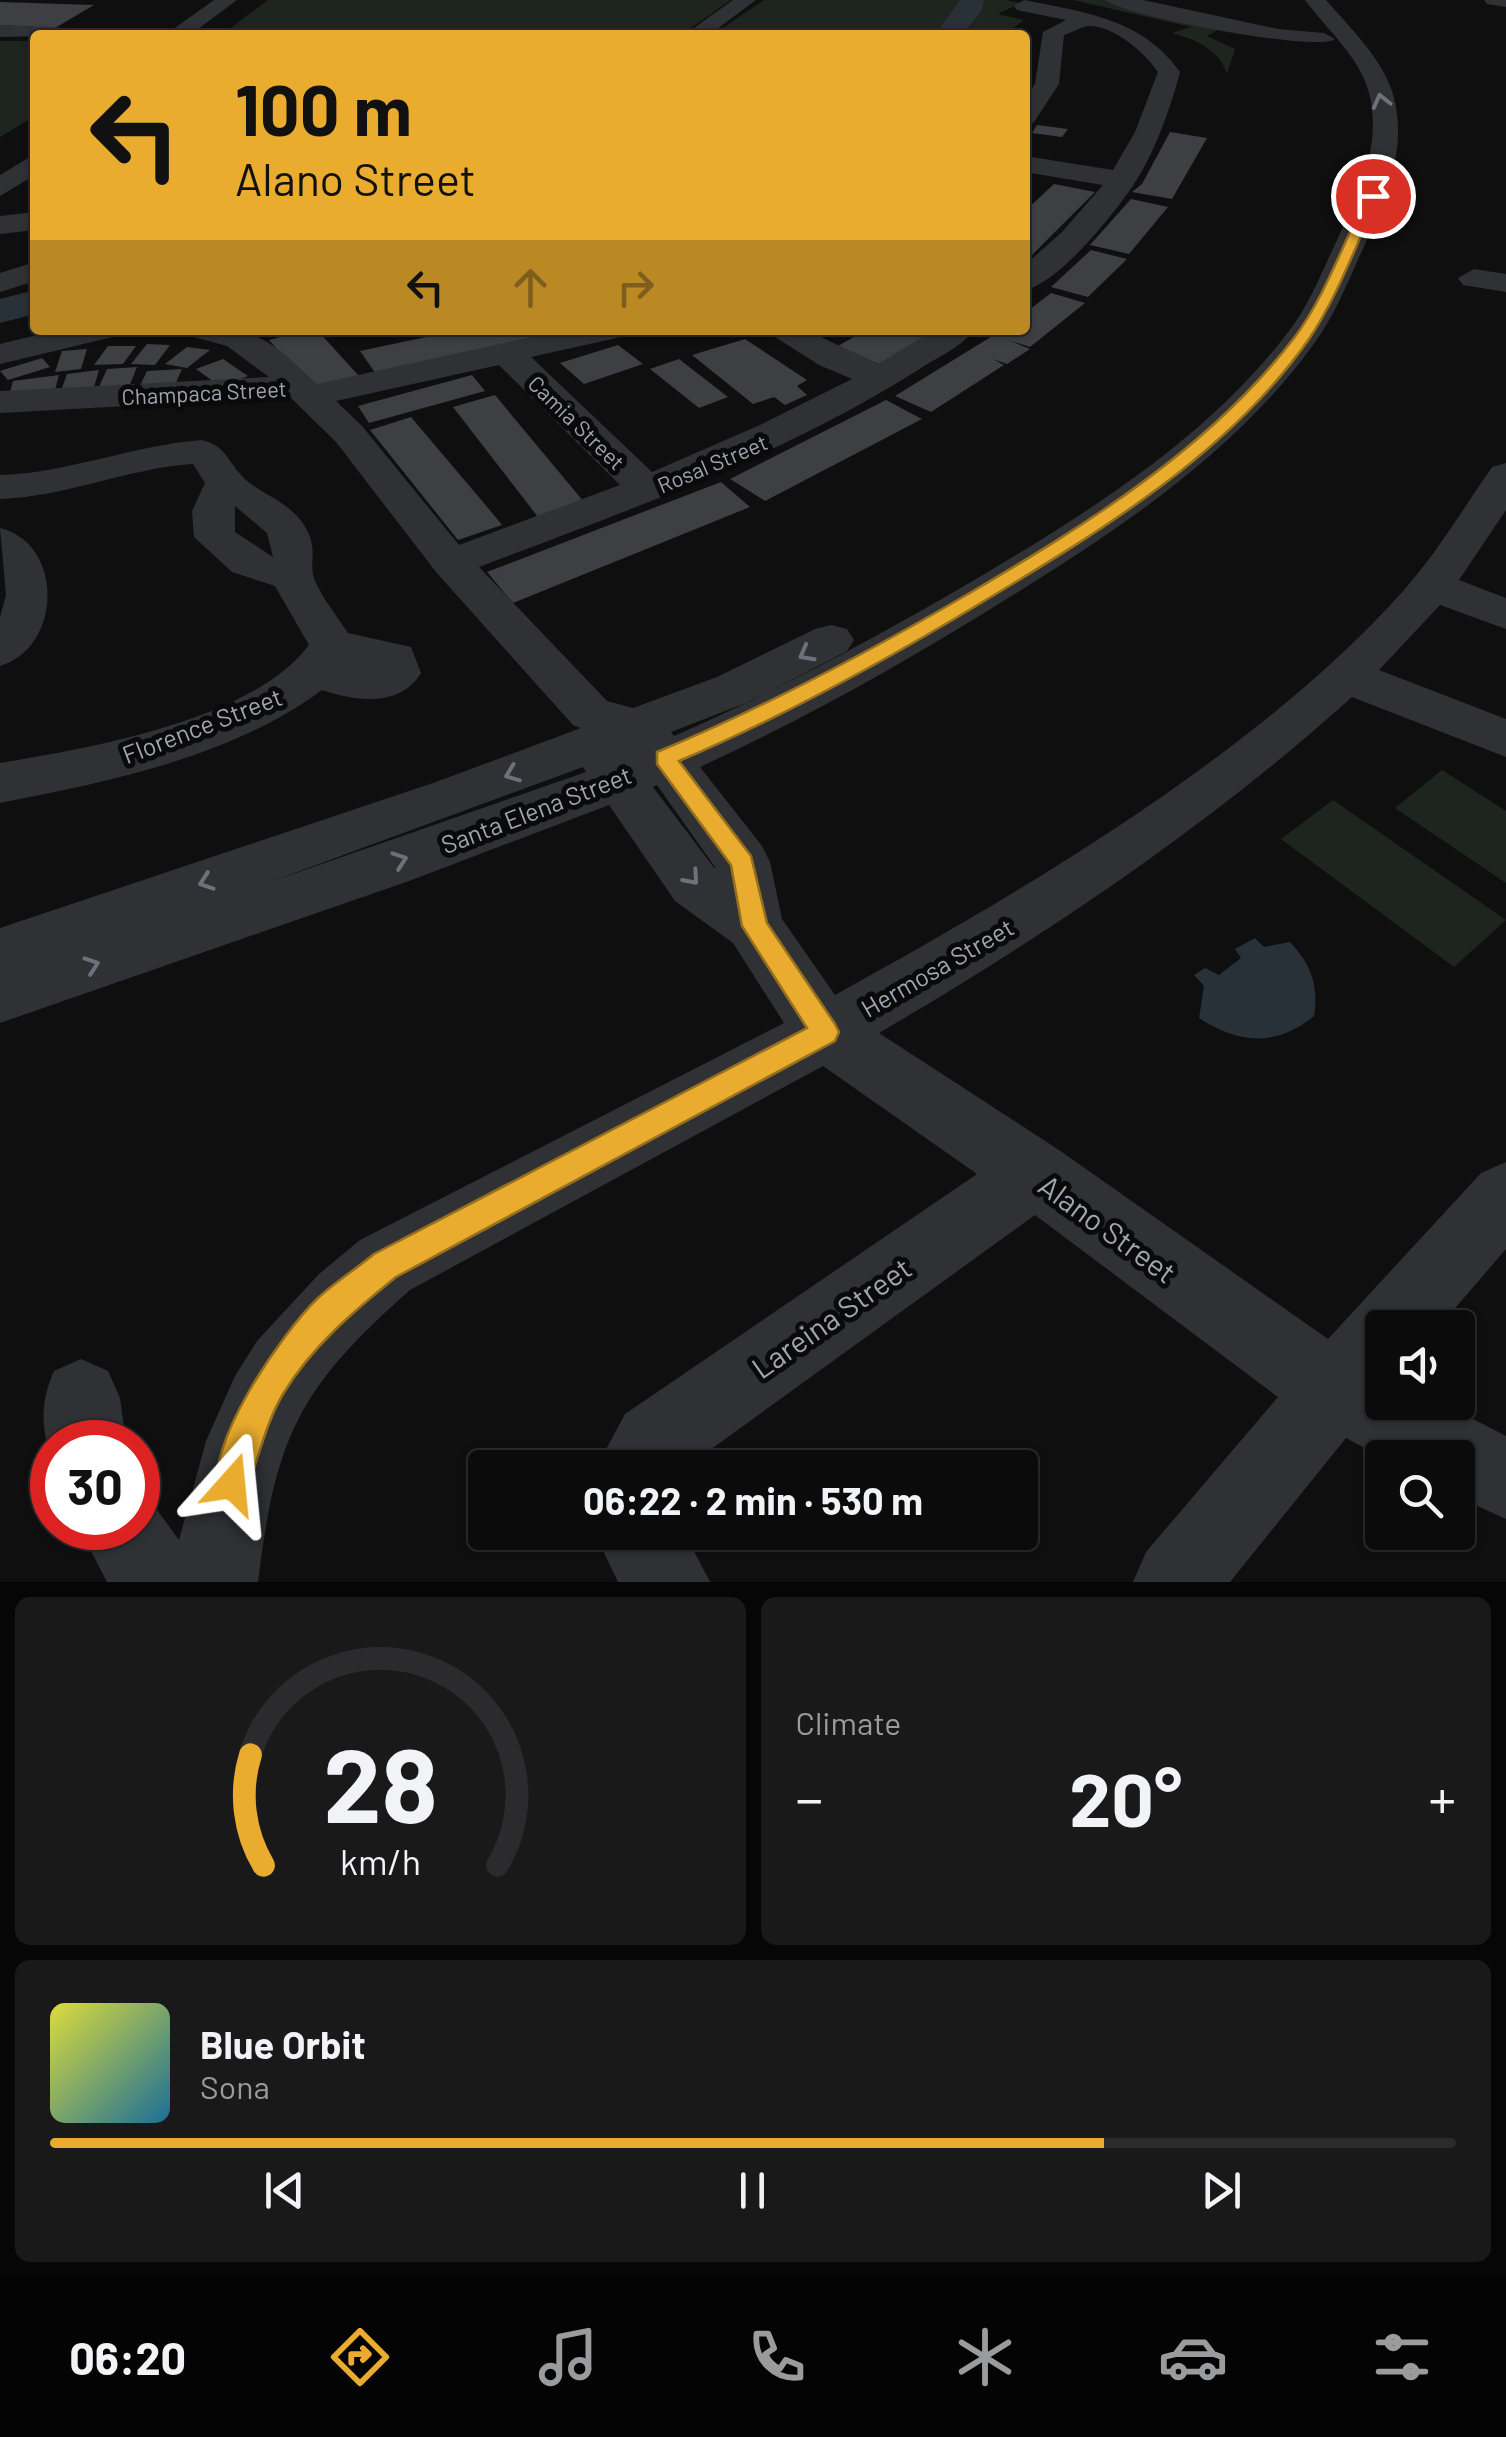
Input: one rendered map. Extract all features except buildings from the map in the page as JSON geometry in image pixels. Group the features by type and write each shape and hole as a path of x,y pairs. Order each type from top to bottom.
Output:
{"street":[{"path":"183,30 227,0"},
{"path":"214,30 254,0"},
{"path":"702,30 746,0"},
{"path":"1115,0 1188,17 1320,20"},
{"name":"Santa Elena Street","path":"0,952 454,796 620,744 770,714 1091,530 1251,399 1303,336 1373,196 1388,129 1379,88 1368,67 1320,20 1291,0"},
{"path":"1494,0 1506,1"},
{"path":"1188,17 1216,2"},
{"path":"1024,6 1126,32 1162,58 1169,72 1162,100 1123,180 1030,276"},
{"path":"1030,110 1047,84 1054,32 1086,20"},
{"name":"Santa Elena Street","path":"1320,20 1355,88"},
{"path":"0,31 30,31"},
{"path":"0,156 29,151"},
{"path":"0,188 29,151"},
{"path":"1030,165 1123,180"},
{"name":"Santa Elena Street","path":"0,996 430,850 620,744 791,662 1060,510 1153,442 1218,386 1268,330 1295,288 1343,190"},
{"path":"0,225 30,222"},
{"path":"0,283 29,264"},
{"path":"1474,278 1506,283"},
{"path":"0,354 79,335"},
{"name":"Champaca Street","path":"224,335 239,339 270,359 304,391"},
{"path":"304,391 587,335"},
{"path":"791,335 832,358 884,379"},
{"name":"Rosal Street","path":"451,563 648,490 786,432 884,379 950,335"},
{"name":"Camia Street","path":"507,353 648,490"},
{"path":"304,391 349,434 451,563 620,744"},
{"name":"Champaca Street","path":"0,402 304,391"},
{"name":"Florence Street","path":"0,783 133,754 233,718 287,695 326,658 291,578 247,563 215,537 212,511 226,482 216,464 202,452 142,456 4,498"},
{"name":"Hermosa Street","path":"214,1582 238,1457 271,1382 328,1310 385,1266 825,1032 1072,888 1236,767 1347,676 1436,587 1500,501"},
{"path":"0,541 14,554 27,578 28,608 0,650"},
{"path":"1436,587 1506,614"},
{"path":"1347,676 1506,739"},
{"name":"Alano Street","path":"620,744 695,885 754,926 825,1032 1035,1174 1357,1361 1506,1479"},
{"name":"Lareina Street","path":"647,1450 652,1442 1035,1174"},
{"path":"1404,1310 1506,1196"},
{"path":"1176,1582 1357,1361"},
{"path":"135,1550 158,1582"},
{"path":"647,1550 667,1582"}],"shaded area":[{"path":"268,0 731,0 688,30 228,30"},
{"path":"764,0 1005,0 1021,3 998,14 1024,20 1011,30 719,30"},
{"path":"1073,0 1124,0 1219,29 1207,36 1235,49 1227,74 1212,52 1198,42 1172,33 1191,27"},
{"path":"0,41 30,41 30,119 0,137"},
{"path":"1442,770 1506,811 1506,883 1395,808"},
{"path":"1333,800 1506,920 1454,967 1281,839"},
{"path":"1255,938 1264,947 1290,942 1308,967 1314,985 1314,1016 1271,1037 1243,1037 1199,1018 1204,986 1194,975 1205,968 1219,975 1241,958 1235,949"}],"waterway":[{"path":"952,30 970,10 972,0"},
{"path":"0,311 30,303"}],"route":[{"path":"232,1484 238,1457 271,1382 328,1310 385,1266 825,1032 754,926 742,862 665,758 770,714 923,629 1091,530 1186,456 1251,399 1303,336 1373,196"}]}
